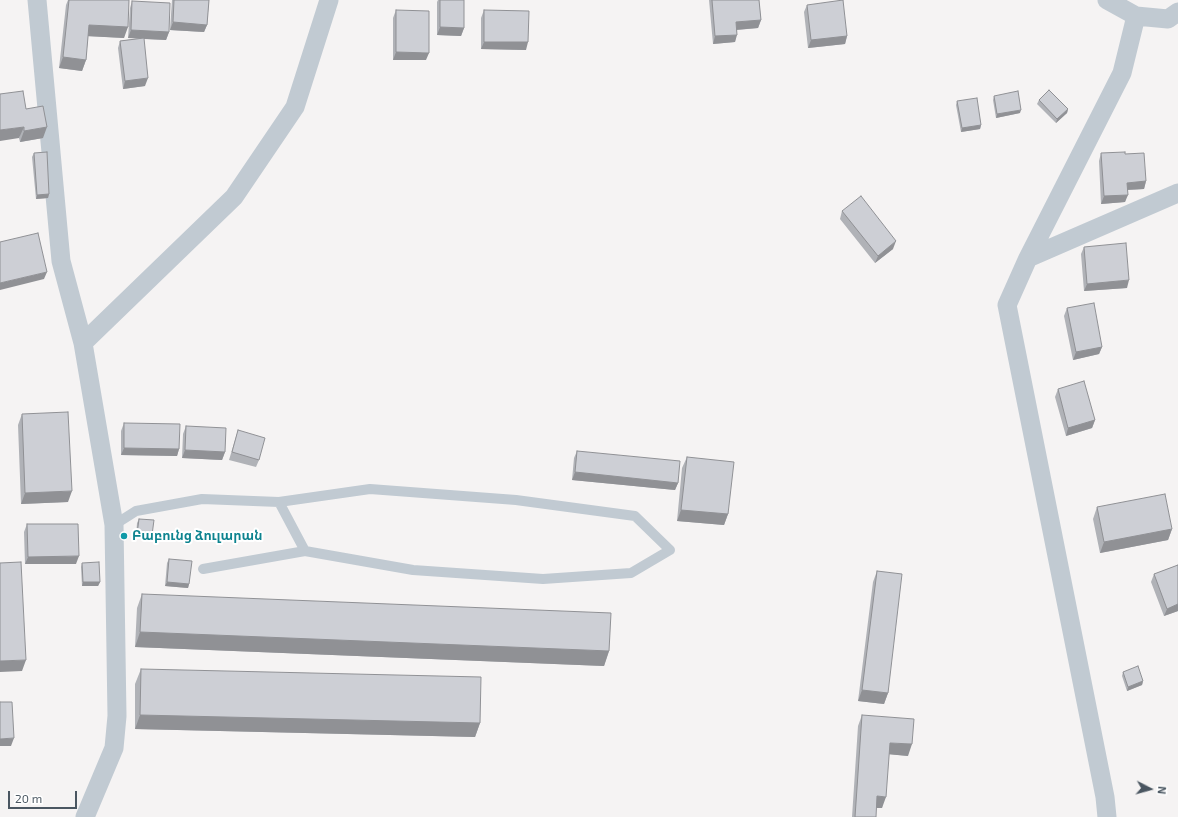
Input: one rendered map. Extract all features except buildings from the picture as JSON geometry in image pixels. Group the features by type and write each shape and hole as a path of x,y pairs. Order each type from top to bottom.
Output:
{"street":[{"path":"37,0 61,261 82,343 114,525 117,716 114,748 85,817"},
{"path":"82,343 234,198 295,107 329,0"},
{"path":"1107,0 1136,16 1168,19 1178,12"},
{"path":"1107,817 1105,797 1007,305 1028,258 1122,73 1136,16"},
{"path":"1028,258 1178,193"}],"lane":[{"path":"114,525 136,511 202,499 279,502 370,489 516,500 635,516 670,550 631,573 543,579 413,570 305,551 203,569"},
{"path":"279,502 305,551"}],"place":[{"name":"Բաբունց ձուլարան","path":"124,536"}]}
